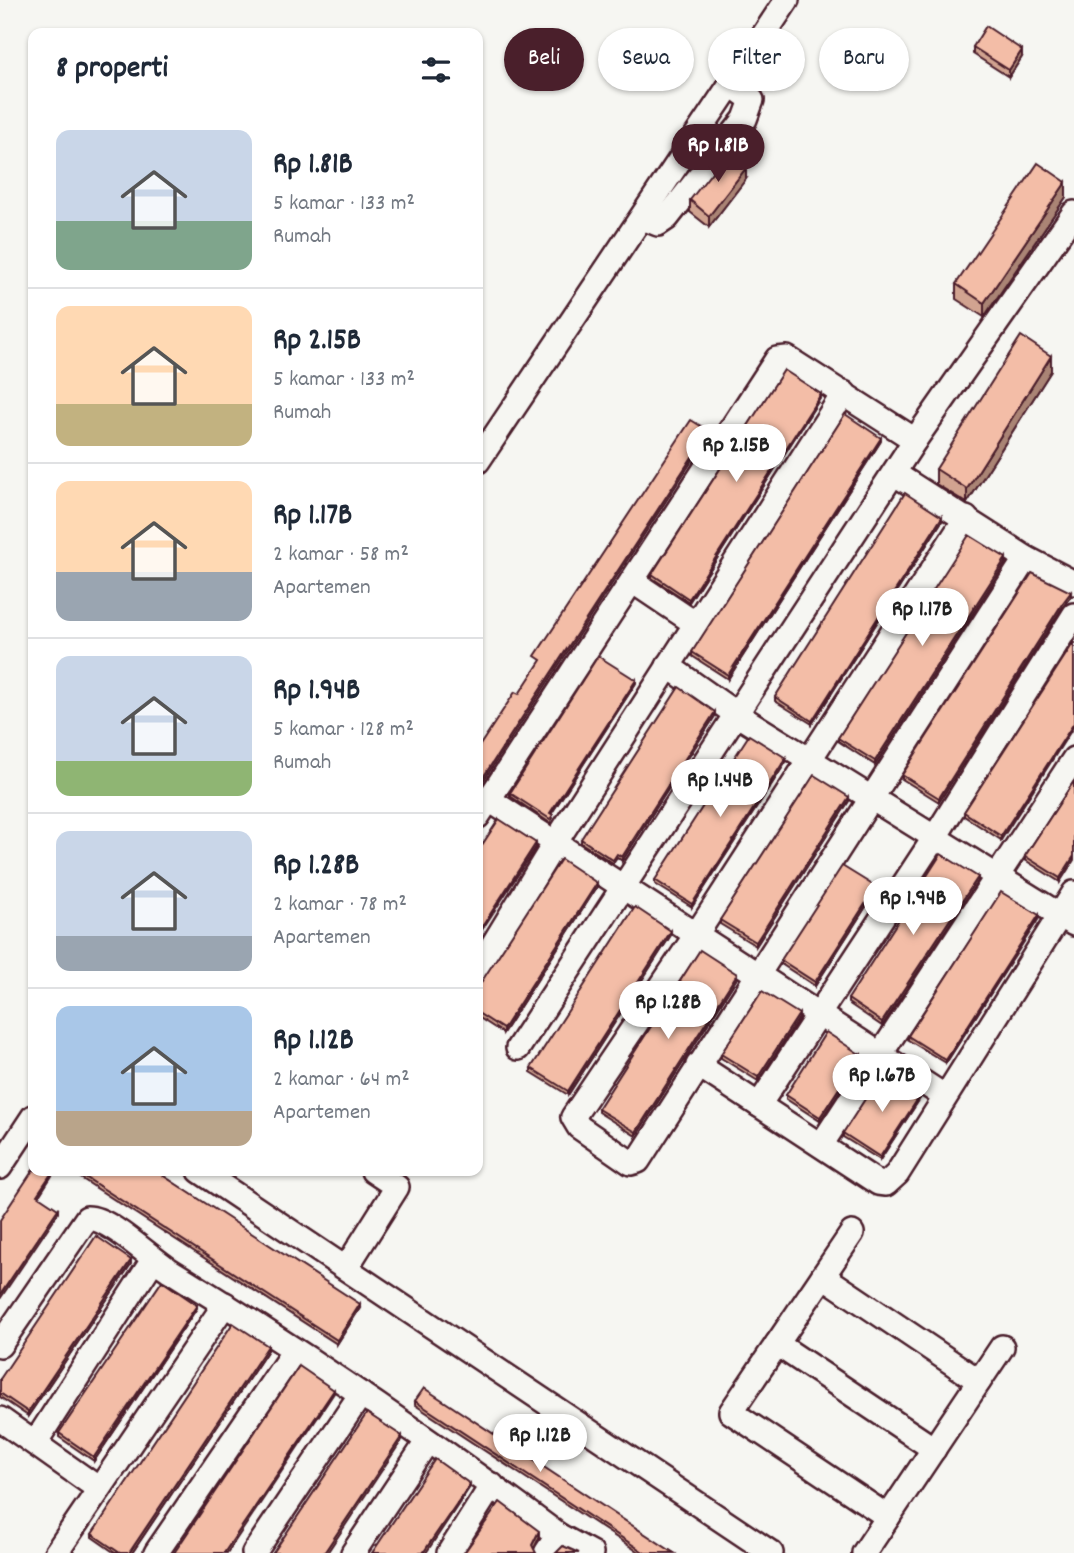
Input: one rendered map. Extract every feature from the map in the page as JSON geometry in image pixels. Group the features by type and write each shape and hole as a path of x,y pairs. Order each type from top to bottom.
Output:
{"street":[{"path":"768,28 787,0"},
{"path":"483,454 725,91"},
{"path":"643,218 658,224 667,218 738,130 752,100 740,91"},
{"path":"518,1048 915,440 1074,212"},
{"path":"915,440 787,358 777,359 483,807 555,843 944,1097"},
{"path":"483,961 555,843 844,393"},
{"path":"895,474 1026,558 1074,583"},
{"path":"965,518 696,935 573,1118 574,1123 631,1163 635,1163 1026,558"},
{"path":"632,581 696,624"},
{"path":"759,1105 816,1013 934,837 1074,615"},
{"path":"668,666 736,714 1067,920"},
{"path":"821,1145 996,875 1072,767"},
{"path":"698,1065 878,1182 886,1184 897,1174 944,1097 1067,920 1074,893"},
{"path":"0,1167 28,1125"},
{"path":"207,1176 771,1553"},
{"path":"345,1268 397,1187 380,1176"},
{"path":"0,1345 87,1218 100,1220 153,1260 361,1394 492,1485 552,1544 591,1553"},
{"path":"852,1233 731,1412 888,1517"},
{"path":"34,1443 153,1260"},
{"path":"823,1276 979,1381"},
{"path":"64,1550 99,1489 225,1304"},
{"path":"777,1344 934,1449"},
{"path":"864,1553 1002,1347"},
{"path":"156,1553 293,1351"},
{"path":"254,1553 361,1394"},
{"path":"0,1419 99,1489"},
{"path":"353,1553 427,1442"},
{"path":"449,1553 492,1485"}],"building":[{"path":"986,26 1022,50 1009,70 973,47"},
{"path":"727,153 746,168 709,216 690,200"},
{"path":"1038,163 1066,182 984,303 956,284"},
{"path":"1021,336 1051,356 967,489 936,469"},
{"path":"784,370 821,394 689,599 652,574"},
{"path":"845,414 881,438 728,675 692,652"},
{"path":"691,420 709,431 483,777 483,740 515,692 519,694 541,660 535,656"},
{"path":"905,493 942,517 812,721 775,697"},
{"path":"969,535 1006,558 875,761 838,738"},
{"path":"1032,573 1071,592 939,798 902,775"},
{"path":"1074,642 1074,723 1001,836 964,812"},
{"path":"598,656 636,680 550,813 553,815 550,819 510,793"},
{"path":"679,687 715,712 622,857 617,854 613,860 581,839"},
{"path":"749,735 786,758 692,904 655,880"},
{"path":"814,775 849,797 756,942 720,920"},
{"path":"1074,781 1074,856 1060,878 1025,856"},
{"path":"499,819 536,843 483,925 483,843"},
{"path":"941,854 978,877 882,1022 848,999"},
{"path":"561,859 597,883 503,1029 483,1016 483,979"},
{"path":"842,866 876,887 815,982 781,960"},
{"path":"1001,892 1039,915 946,1060 908,1036"},
{"path":"635,907 671,931 568,1091 531,1068"},
{"path":"700,950 737,974 636,1132 598,1109"},
{"path":"762,991 799,1014 758,1077 721,1054"},
{"path":"826,1032 861,1055 820,1117 786,1095"},
{"path":"884,1070 921,1094 880,1157 843,1133"},
{"path":"29,1176 50,1176 37,1195 58,1209 0,1295 0,1220"},
{"path":"84,1176 164,1176 360,1304 337,1340"},
{"path":"96,1236 131,1260 28,1412 0,1393 0,1379"},
{"path":"162,1281 197,1305 94,1457 59,1433"},
{"path":"233,1323 268,1346 129,1553 120,1553 92,1534"},
{"path":"299,1366 334,1390 224,1553 174,1553"},
{"path":"424,1388 674,1553 645,1553 415,1401"},
{"path":"367,1413 402,1436 324,1553 273,1553"},
{"path":"435,1459 470,1484 423,1553 372,1553"},
{"path":"500,1502 539,1531 532,1545 536,1553 464,1553"},
{"path":"563,1546 579,1553 556,1553"}]}
